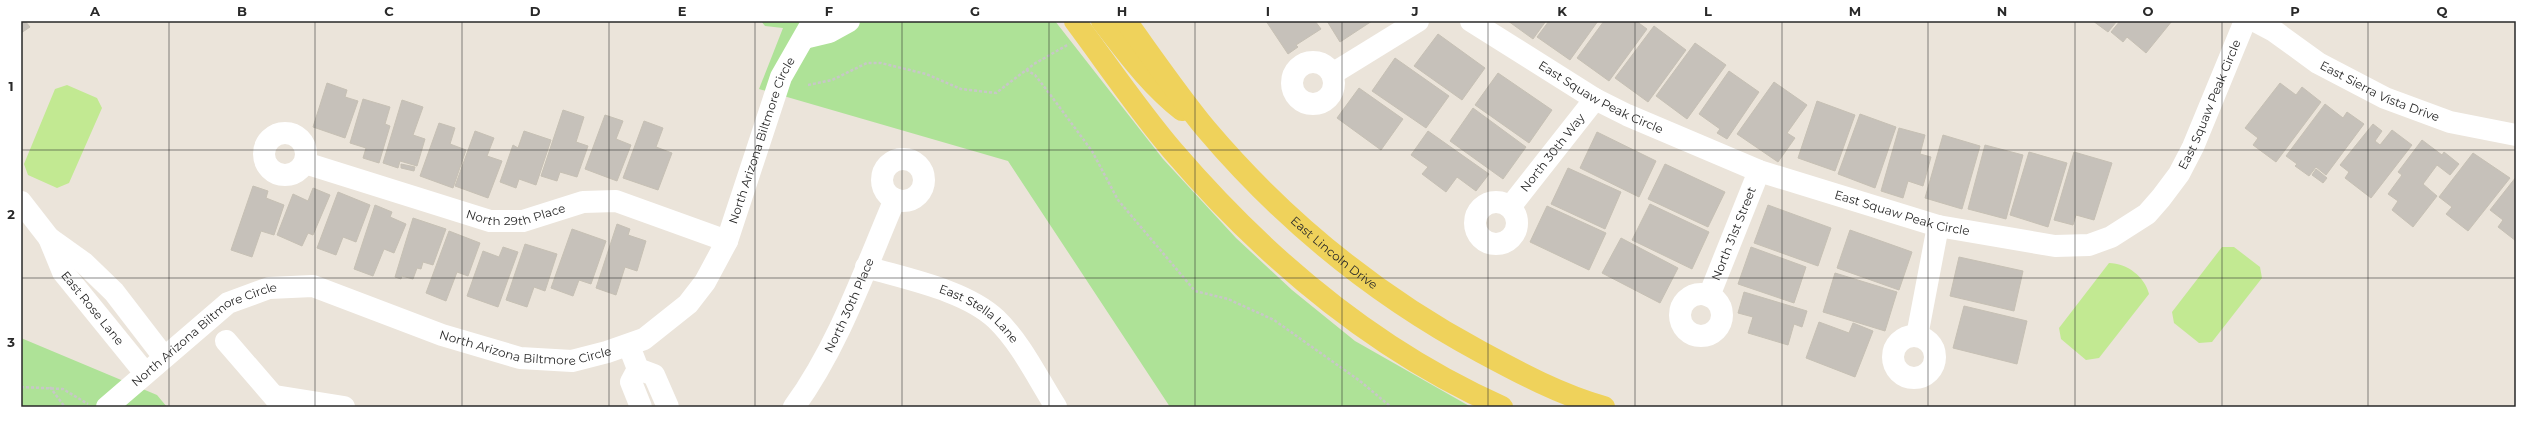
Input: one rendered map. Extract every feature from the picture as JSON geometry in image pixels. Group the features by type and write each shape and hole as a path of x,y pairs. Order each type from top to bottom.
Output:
{"main road":[{"path":"1102,21 1132,45"},
{"name":"East Lincoln Drive","path":"1126,21 1132,45 1267,196 1352,271 1441,330 1520,373 1604,407"},
{"path":"1075,31 1106,63 1172,150 1248,232 1287,268 1377,338 1419,364 1502,407"}],"street":[{"name":"North Arizona Biltmore Circle","path":"107,407 228,303 269,288 313,286 442,335 520,358 572,361 628,346 644,339 688,304 705,282 727,241 781,77 809,29 829,32 848,21"},
{"path":"1332,74 1418,21"},
{"name":"East Squaw Peak Circle","path":"1471,21 1595,99 1627,115 1759,171 1938,226 2056,246 2089,245 2130,226 2147,214 2179,174 2193,148 2245,21"},
{"name":"East Sierra Vista Drive","path":"2255,21 2274,31 2318,63 2385,98 2450,122 2516,135"},
{"name":"North 30th Way","path":"1510,207 1595,99"},
{"name":"North 29th Place","path":"305,163 490,221 524,221 583,202 616,201 727,241"},
{"name":"North 31st Street","path":"1709,296 1759,171"},
{"name":"North 30th Place","path":"794,407 819,370 895,200"},
{"name":"East Rose Lane","path":"21,202 49,238 63,272 145,373"},
{"path":"1916,336 1938,226"},
{"name":"East Rose Lane","path":"49,238 84,263 114,292 164,357"},
{"name":"East Stella Lane","path":"866,267 941,290 977,305 995,318 1013,338 1056,407"},
{"path":"226,341 279,402 344,407"},
{"path":"628,346 638,369 654,375 668,407"},
{"path":"638,369 631,382 641,407"}],"path":[{"path":"808,84 832,80 867,63 881,63 926,74 961,88 996,93 1075,31"},
{"path":"1026,70 1035,75 1087,145 1118,200 1190,287 1195,291 1228,299 1274,320 1360,381 1391,407"},
{"path":"21,387 50,387 62,389 94,407"},
{"path":"50,387 64,406"}],"green space":[{"path":"761,21 1055,21 1163,159 1236,238 1292,290 1355,341 1471,407 1170,407 1008,161 759,89 783,28 765,26"},
{"path":"67,85 97,98 102,108 69,183 57,188 28,175 24,164 55,89"},
{"path":"2222,247 2234,247 2260,267 2262,278 2212,342 2199,343 2174,323 2172,312"},
{"path":"2109,263 2122,265 2129,268 2144,282 2149,294 2099,358 2086,360 2061,339 2059,328"},
{"path":"21,338 157,395 167,407 21,407"}],"building":[{"path":"21,21 25,21 30,27 21,33"},
{"path":"1266,21 1315,21 1321,29 1296,45 1298,47 1288,54"},
{"path":"1327,21 1372,21 1340,42"},
{"path":"1508,21 1546,21 1533,39"},
{"path":"1549,21 1598,21 1570,60 1537,37"},
{"path":"1604,21 1636,21 1647,29 1609,81 1577,58"},
{"path":"2093,21 2117,21 2108,32"},
{"path":"2120,21 2172,21 2146,53 2127,37 2123,42 2111,32"},
{"path":"1654,26 1686,50 1648,102 1615,78"},
{"path":"1438,34 1485,68 1462,100 1414,66"},
{"path":"1695,43 1726,65 1687,119 1656,96"},
{"path":"1395,58 1449,96 1426,128 1372,91"},
{"path":"1729,71 1759,92 1727,139 1717,133 1720,129 1699,114"},
{"path":"1498,73 1552,110 1529,143 1475,105"},
{"path":"1774,82 1807,105 1787,133 1795,138 1778,162 1737,134"},
{"path":"327,83 347,90 345,97 358,101 345,138 313,127"},
{"path":"2280,83 2296,95 2302,87 2321,102 2276,162 2253,145 2258,138 2245,128"},
{"path":"1359,88 1403,119 1381,150 1337,118"},
{"path":"363,99 390,107 385,124 390,126 379,163 363,158 366,148 350,143"},
{"path":"402,100 423,107 413,135 425,139 417,166 400,161 398,168 383,163"},
{"path":"1817,101 1855,115 1835,171 1798,158"},
{"path":"2325,104 2343,118 2347,112 2364,124 2326,175 2316,167 2309,176 2295,166 2297,164 2286,156"},
{"path":"1473,108 1526,147 1503,179 1450,141"},
{"path":"563,110 584,117 576,142 588,146 577,177 560,172 557,181 541,176"},
{"path":"1860,114 1896,127 1875,188 1838,174"},
{"path":"605,115 623,121 616,139 631,145 617,181 585,169"},
{"path":"644,121 663,128 656,147 672,153 658,190 623,178"},
{"path":"439,123 455,128 450,144 466,150 453,188 420,176"},
{"path":"2373,124 2382,131 2375,141 2380,145 2392,130 2412,145 2371,198 2345,178 2349,172 2340,165"},
{"path":"1899,128 1925,135 1920,154 1931,157 1923,186 1908,181 1903,198 1881,191"},
{"path":"475,131 494,138 487,156 502,161 488,198 455,186"},
{"path":"524,131 551,140 536,185 519,179 516,188 500,182 513,145 518,148"},
{"path":"1428,131 1489,174 1476,191 1457,177 1446,192 1422,174 1428,167 1411,155"},
{"path":"1597,132 1656,161 1639,197 1580,168"},
{"path":"1943,135 1980,146 1962,209 1925,198"},
{"path":"2422,140 2442,155 2444,152 2459,164 2450,175 2437,165 2423,184 2437,196 2413,227 2392,210 2398,201 2388,194 2402,175 2398,172"},
{"path":"1985,145 2023,155 2006,219 1968,209"},
{"path":"2029,152 2067,163 2048,227 2010,215"},
{"path":"2074,152 2112,163 2094,220 2076,215 2073,225 2054,220"},
{"path":"2473,153 2510,178 2468,231 2446,214 2452,207 2439,197"},
{"path":"401,164 415,167 414,171 401,168"},
{"path":"1665,164 1725,192 1708,227 1648,199"},
{"path":"1568,168 1621,192 1605,229 1551,204"},
{"path":"2316,169 2327,178 2323,183 2312,175"},
{"path":"2516,177 2516,241 2498,227 2503,220 2490,210"},
{"path":"253,186 268,191 266,198 284,205 274,235 261,231 252,257 231,250"},
{"path":"313,188 330,195 313,235 308,233 302,246 277,235 293,194 308,201"},
{"path":"338,192 370,205 356,242 343,237 336,255 317,248"},
{"path":"1650,204 1709,232 1692,269 1632,240"},
{"path":"375,205 392,212 390,217 406,224 394,253 384,249 373,276 354,269"},
{"path":"1768,205 1831,228 1818,266 1754,243"},
{"path":"1547,206 1606,233 1589,270 1530,242"},
{"path":"413,218 446,229 433,265 423,262 421,269 417,268 413,279 402,276 401,279 395,277"},
{"path":"617,224 630,229 628,235 646,241 637,271 625,267 616,295 596,288"},
{"path":"572,229 606,241 591,284 579,280 573,296 551,288"},
{"path":"1850,230 1912,252 1899,290 1837,268"},
{"path":"449,231 480,243 468,276 457,272 446,301 426,293"},
{"path":"1621,238 1678,268 1660,303 1602,273"},
{"path":"525,244 557,254 545,291 534,287 527,307 506,300"},
{"path":"503,247 518,252 498,307 467,296 483,251 499,257"},
{"path":"1751,247 1806,267 1794,303 1738,284"},
{"path":"1959,257 2023,271 2014,311 1950,296"},
{"path":"1835,273 1897,292 1885,331 1823,312"},
{"path":"1744,292 1807,311 1802,327 1794,324 1788,345 1748,333 1753,317 1738,313"},
{"path":"1964,306 2027,321 2017,364 1953,348"},
{"path":"1819,322 1849,333 1853,323 1873,331 1855,377 1806,358"}]}
